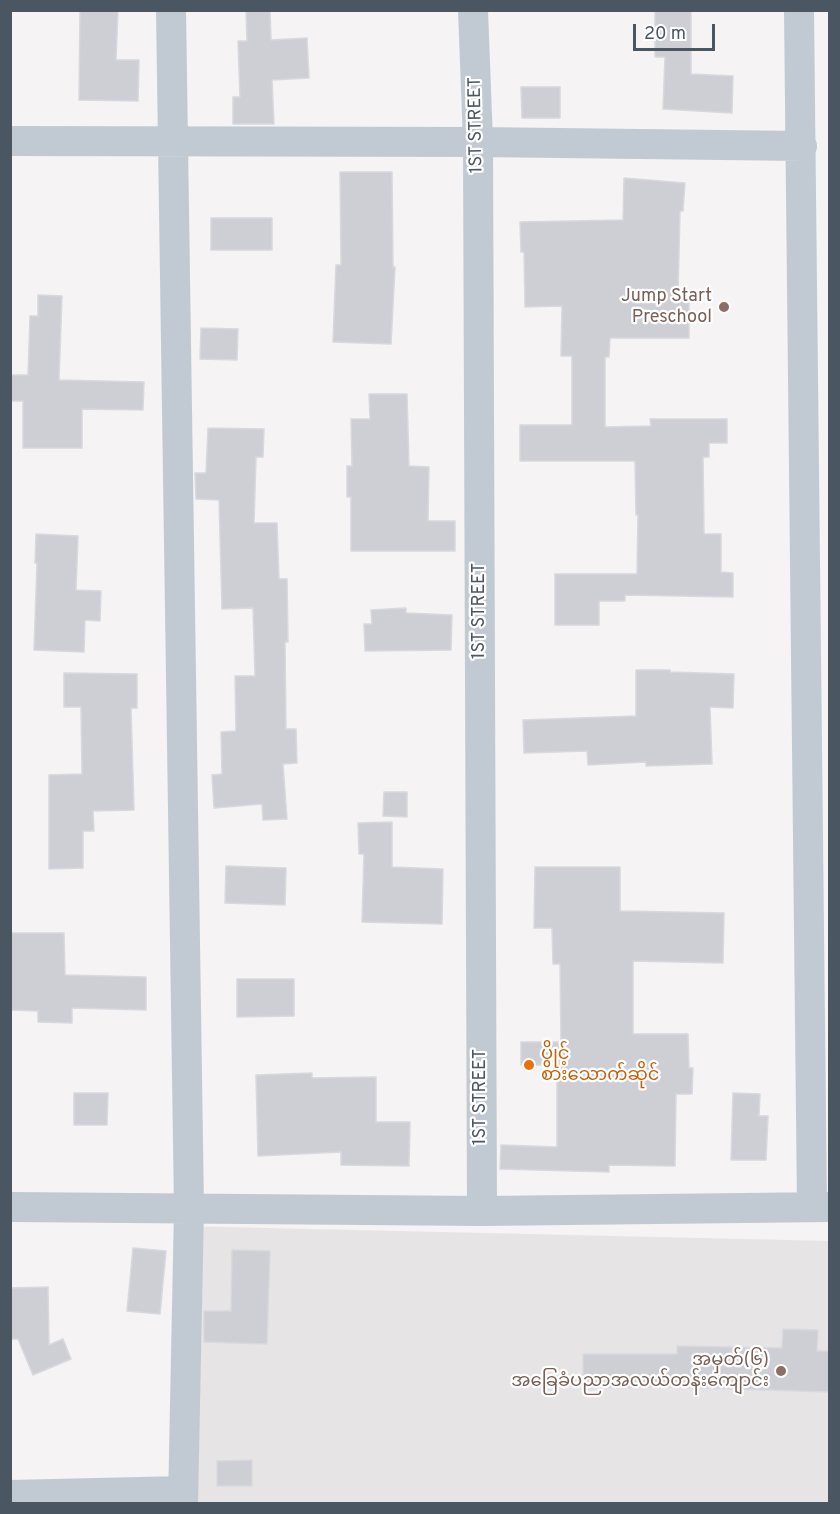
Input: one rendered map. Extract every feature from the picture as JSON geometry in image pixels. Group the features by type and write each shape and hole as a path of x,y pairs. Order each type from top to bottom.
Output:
{"street":[{"path":"10,1495 183,1497 189,1208 171,10"},
{"name":"1ST STREET","path":"473,10 478,142 482,1211"},
{"path":"10,1207 482,1211 821,1207 799,10"},
{"path":"10,141 173,140 802,146"}],"shaded area":[{"path":"181,1226 829,1241 829,1503 187,1503"}],"building":[{"path":"80,10 118,10 116,60 139,60 138,101 79,100"},
{"path":"246,10 270,10 271,40 307,38 309,78 272,80 274,124 233,124 233,97 240,97 238,41 247,41"},
{"path":"655,10 691,10 691,74 733,76 732,113 663,109 665,57 655,57"},
{"path":"521,87 560,87 560,118 522,118"},
{"path":"340,172 392,172 393,267 395,267 391,344 333,342 336,265 341,265"},
{"path":"624,178 685,183 683,211 680,211 678,294 689,294 689,338 610,338 609,357 605,357 605,427 651,426 650,419 727,419 727,443 709,443 709,457 703,457 704,534 721,534 721,572 733,573 733,597 625,595 625,601 599,601 599,625 555,625 555,574 637,574 638,515 636,515 635,461 520,461 520,425 572,425 572,356 561,356 562,306 525,307 524,252 521,252 520,222 623,220"},
{"path":"211,218 272,218 272,250 211,250"},
{"path":"38,295 62,296 59,380 144,382 143,410 82,409 82,448 23,448 23,401 10,401 10,375 28,375 30,316 38,316"},
{"path":"201,328 238,329 237,360 200,359"},
{"path":"369,394 407,394 409,466 429,467 428,521 455,521 455,551 351,551 351,497 347,497 347,466 352,466 351,419 370,419"},
{"path":"208,428 264,429 263,457 256,457 254,523 277,523 279,579 287,579 286,729 296,729 297,763 283,764 287,819 263,820 262,804 214,808 212,775 222,774 221,732 236,731 235,676 255,676 253,608 222,609 219,500 196,499 195,473 206,473"},
{"path":"36,534 78,536 76,590 101,591 100,621 85,620 84,652 34,650"},
{"path":"406,608 406,613 452,615 451,650 365,651 364,624 372,624 371,610"},
{"path":"636,670 734,674 733,708 710,707 712,764 646,766 646,762 588,765 587,751 524,753 523,720 636,716"},
{"path":"64,673 137,674 137,708 131,708 134,810 93,811 94,831 83,831 83,868 49,869 49,775 82,774 81,707 64,707"},
{"path":"384,792 407,792 407,817 383,816"},
{"path":"392,822 392,867 443,869 442,924 362,922 364,854 359,854 358,823"},
{"path":"226,866 286,868 285,905 225,903"},
{"path":"535,867 620,867 620,911 724,913 723,963 633,961 633,1034 688,1034 689,1068 693,1068 692,1094 676,1094 675,1166 609,1165 609,1172 500,1169 501,1145 557,1147 557,1065 521,1065 521,1042 561,1042 560,964 553,964 552,928 534,928"},
{"path":"10,933 64,933 65,975 146,977 146,1010 72,1008 72,1023 38,1022 38,1011 10,1010"},
{"path":"237,979 294,979 294,1016 237,1017"},
{"path":"312,1073 312,1078 376,1077 376,1122 410,1122 409,1166 341,1165 341,1152 258,1156 256,1075"},
{"path":"74,1093 108,1093 107,1125 74,1125"},
{"path":"733,1093 760,1094 759,1116 768,1116 766,1160 731,1160"},
{"path":"133,1248 166,1251 160,1314 127,1311"},
{"path":"232,1250 270,1251 267,1344 204,1342 204,1311 231,1311"},
{"path":"48,1287 49,1345 63,1339 71,1359 33,1375 18,1339 10,1339 10,1288"},
{"path":"783,1329 818,1330 817,1351 830,1351 830,1392 669,1387 583,1388 583,1354 677,1354 677,1346 782,1348"},
{"path":"252,1460 252,1486 217,1486 217,1461"}],"place":[{"name":"Jump Start Preschool","path":"724,307"},
{"name":"ပွိုင့် စားသောက်ဆိုင်","path":"529,1065"},
{"name":"အမှတ်(၆) အခြေခံပညာအလယ်တန်းကျောင်း","path":"781,1371"}]}
